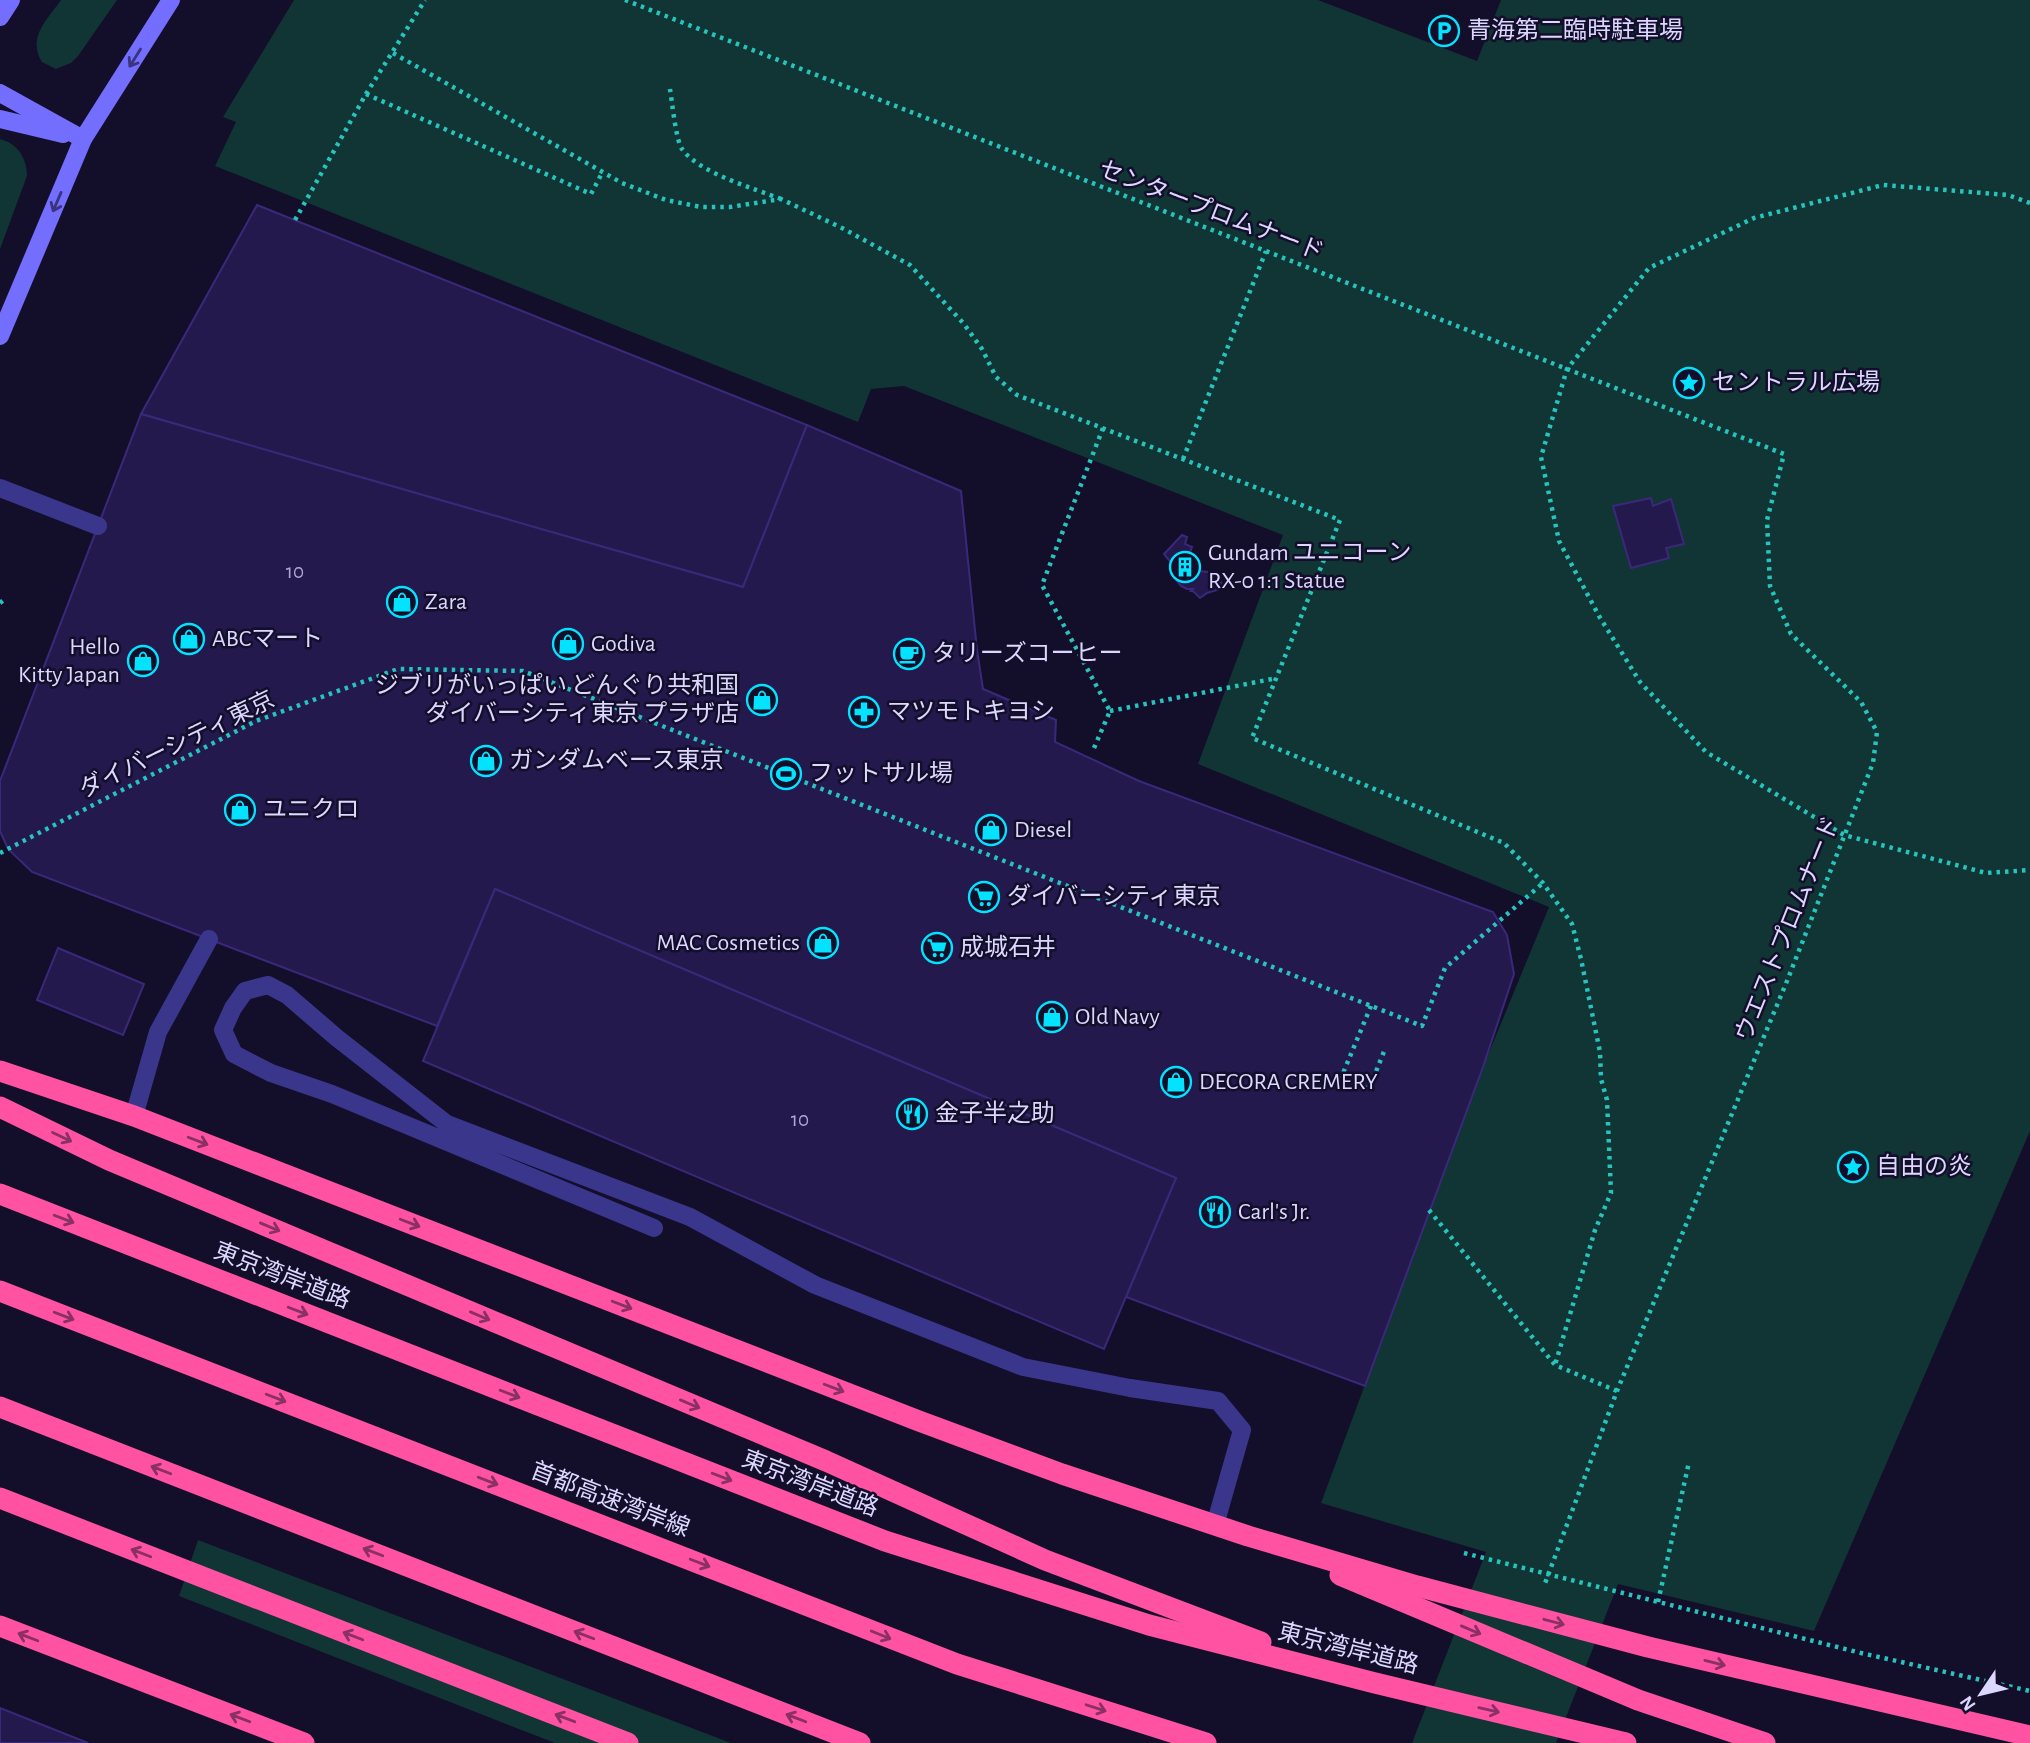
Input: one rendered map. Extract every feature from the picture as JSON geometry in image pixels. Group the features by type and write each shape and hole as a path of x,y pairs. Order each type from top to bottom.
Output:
{"highway":[{"path":"0,1071 134,1116 919,1421 1062,1474 1214,1525 1417,1586 1648,1647 2030,1736"},
{"path":"0,1107 109,1160 826,1461 1045,1560 1375,1683"},
{"name":"東京湾岸道路","path":"0,1194 885,1541 1149,1625 1626,1743"},
{"name":"首都高速湾岸線","path":"0,1291 957,1664 1206,1743"},
{"path":"0,1407 860,1743"},
{"path":"0,1498 628,1743"},
{"path":"1248,1536 1638,1700 1765,1743"},
{"path":"0,1626 304,1743"}],"street":[{"path":"0,17 11,0"},
{"path":"0,336 83,139 171,0"},
{"path":"0,93 83,139"},
{"path":"0,119 83,139"}],"lane":[{"path":"0,488 98,526"},
{"path":"134,1116 158,1032 209,939"},
{"path":"654,1228 332,1094 271,1073 234,1054 223,1030 233,1008 245,991 268,985 286,995 447,1124 690,1217 815,1285 1023,1367 1130,1388 1218,1401 1242,1430 1214,1525"}],"path":[{"path":"295,220 366,94 425,0"},
{"name":"センタープロムナード","path":"625,0 1784,454"},
{"path":"393,53 602,173 666,200 701,207 730,207 782,199"},
{"path":"670,89 681,148 699,164 782,199 910,265 964,324 982,349 996,377 1017,395 1340,520 1252,738 1504,843 1543,883 1572,924 1600,1052 1601,1079 1607,1100 1611,1193 1595,1230 1555,1365"},
{"path":"366,94 591,194 602,173"},
{"path":"2030,203 2008,195 1883,185 1754,218 1648,268 1567,369 1541,457 1559,541 1599,616 1640,682 1706,752 1844,835 1986,873 2030,870"},
{"path":"1183,459 1266,251"},
{"path":"1103,428 1042,585 1111,711"},
{"name":"ウエストプロムナード","path":"1602,1431 1616,1391 1787,981 1873,763 1877,732 1861,702 1790,635 1770,586 1767,520 1784,454"},
{"path":"0,603 6,598"},
{"name":"ダイバーシティ東京","path":"0,853 256,721 398,669 523,671 1422,1026 1446,968 1543,883"},
{"path":"1111,711 1277,678"},
{"path":"1094,748 1111,711"},
{"path":"1371,1006 1341,1078 1368,1089 1385,1049"},
{"path":"1429,1210 1555,1365 1616,1391"},
{"path":"1658,1602 1689,1462"},
{"path":"1464,1553 2030,1691"}],"green space":[{"path":"61,0 117,0 78,56 71,63 56,69 42,62 37,45 41,29"},
{"path":"294,0 1318,0 1477,61 1501,0 2030,0 2030,1131 1814,1631 1618,1584 1556,1743 1412,1743 1486,1552 1321,1503 1483,1067 1549,907 1198,764 1283,535 904,386 871,389 858,422 215,166 236,122 223,117"},
{"path":"0,139 20,152 27,176 0,249"},
{"path":"198,1540 731,1743 555,1743 179,1596"}],"building":[{"path":"257,205 807,425 743,587 141,414"},
{"name":"ダイバーシティ東京","path":"141,414 743,587 807,425 961,491 983,689 1056,720 1055,742 1139,781 1493,912 1507,935 1514,974 1483,1067 1365,1386 1126,1297 1176,1178 495,889 437,1026 32,872 8,849 0,831 0,781"},
{"path":"1651,498 1653,506 1671,499 1684,544 1666,548 1669,558 1631,568 1613,506"},
{"name":"Gundam ユニコーン RX-0 1:1 Statue","path":"1182,535 1187,537 1185,544 1192,547 1190,561 1196,560 1200,566 1198,571 1208,572 1212,582 1221,582 1223,588 1200,598 1191,591 1193,589 1181,586 1172,575 1172,564 1164,554"},
{"path":"495,889 1176,1178 1104,1349 423,1061"},
{"path":"58,948 144,984 123,1035 37,1000"},
{"path":"0,1708 88,1743 0,1743"}],"place":[{"name":"青海第二臨時駐車場","path":"1444,31"},
{"name":"セントラル広場","path":"1689,383"},
{"name":"Gundam ユニコーン RX-0 1:1 Statue","path":"1185,567"},
{"name":"Zara","path":"402,602"},
{"name":"ABCマート","path":"189,639"},
{"name":"Godiva","path":"568,644"},
{"name":"タリーズコーヒー","path":"909,654"},
{"name":"Hello Kitty Japan","path":"143,661"},
{"name":"ジブリがいっぱい どんぐり共和国 ダイバーシティ東京 プラザ店","path":"762,700"},
{"name":"マツモトキヨシ","path":"864,712"},
{"name":"ガンダムベース東京","path":"486,761"},
{"name":"フットサル場","path":"786,774"},
{"name":"ユニクロ","path":"240,810"},
{"name":"Diesel","path":"991,830"},
{"name":"ダイバーシティ東京","path":"984,897"},
{"name":"MAC Cosmetics","path":"823,943"},
{"name":"成城石井","path":"937,948"},
{"name":"Old Navy","path":"1052,1017"},
{"name":"DECORA CREMERY","path":"1176,1082"},
{"name":"金子半之助","path":"912,1114"},
{"name":"自由の炎","path":"1853,1167"},
{"name":"Carl's Jr.","path":"1215,1212"}]}
